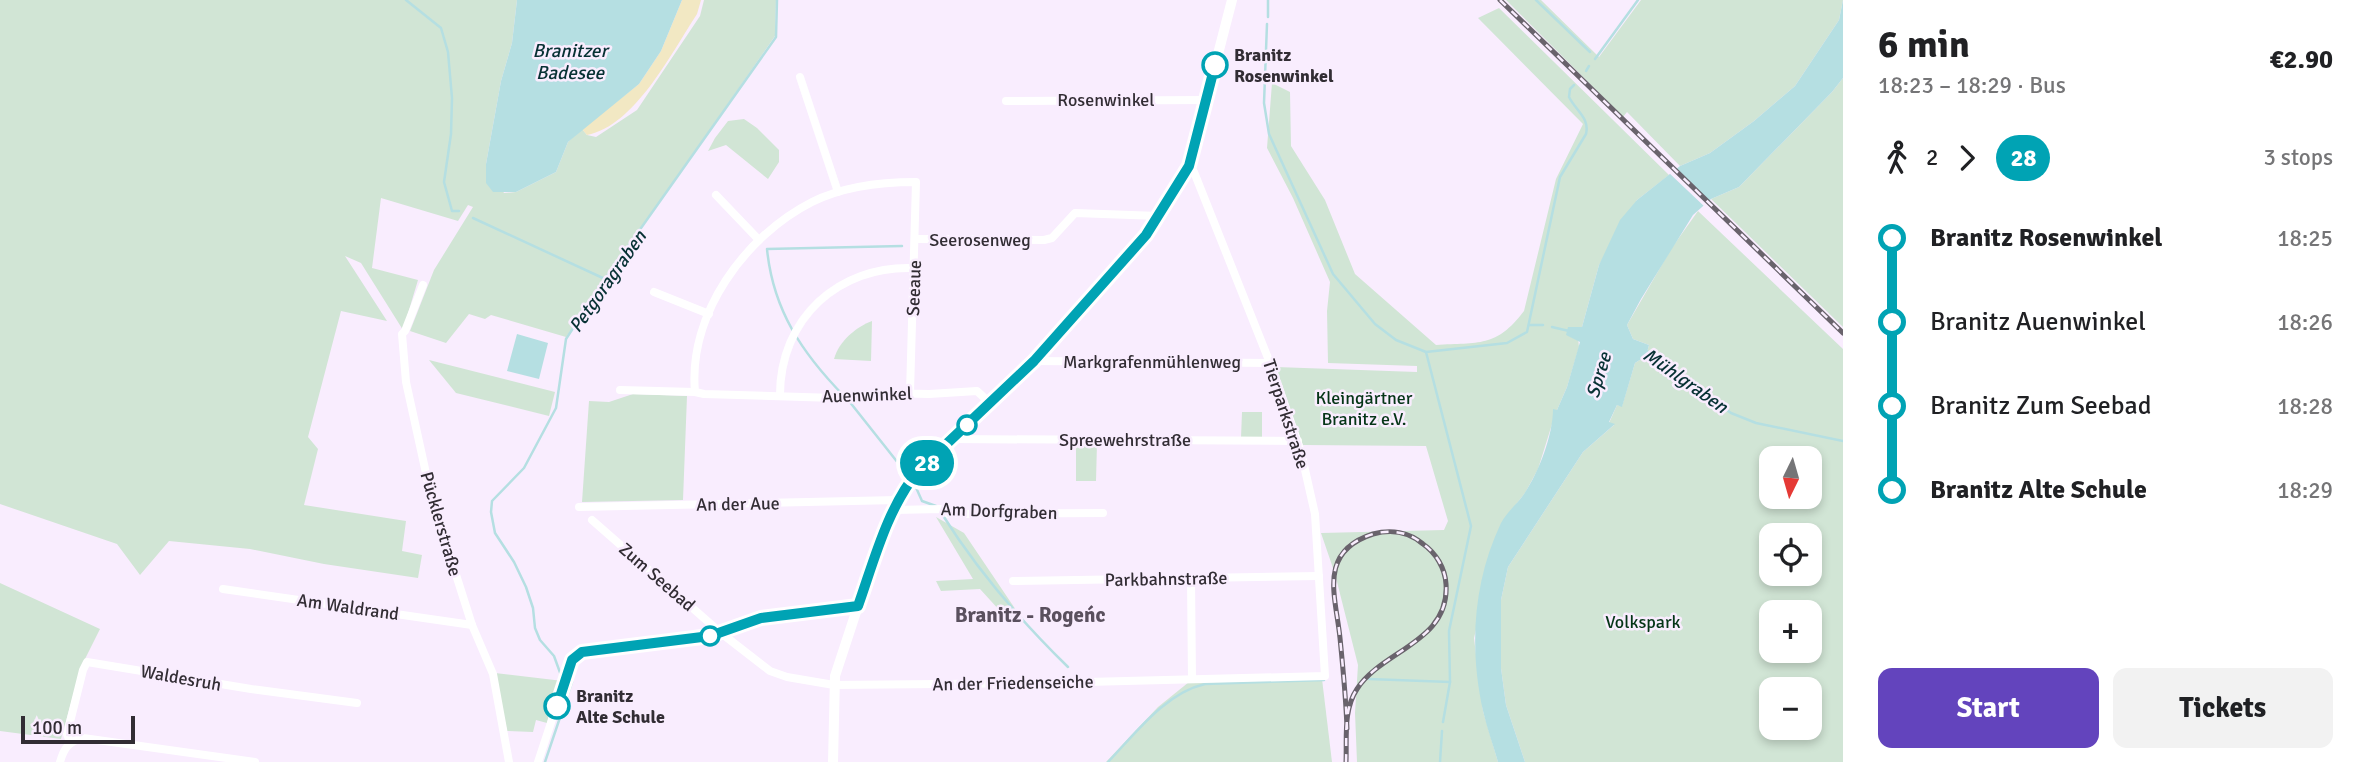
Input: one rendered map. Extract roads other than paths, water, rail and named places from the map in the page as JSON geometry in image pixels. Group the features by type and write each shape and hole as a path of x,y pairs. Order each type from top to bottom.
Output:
{"street":[{"path":"833,762 834,685 858,606 896,505 918,471 1034,361 1146,235 1159,216 1189,166 1232,0"},
{"path":"695,392 695,367 709,314 728,277 759,240 778,224 811,203 838,192 800,77"},
{"name":"Rosenwinkel","path":"1006,101 1206,100"},
{"name":"Tierparkstraße","path":"1189,166 1194,172 1270,363 1298,441 1313,501 1325,676"},
{"name":"Seeaue","path":"838,192 876,184 916,183 910,393"},
{"path":"716,195 759,240"},
{"name":"Seerosenweg","path":"915,239 1044,240 1052,238 1075,213 1159,216"},
{"path":"780,395 783,366 794,334 813,306 841,285 875,271 914,268"},
{"name":"Pücklerstraße","path":"423,285 402,334 406,382 433,506 472,625 493,674 509,762"},
{"path":"654,292 709,314"},
{"name":"Markgrafenmühlenweg","path":"1034,361 1270,363"},
{"name":"Auenwinkel","path":"620,390 867,399 885,393 977,391 991,404"},
{"name":"Spreewehrstraße","path":"951,439 1298,441"},
{"name":"An der Aue","path":"579,507 896,505"},
{"name":"Am Dorfgraben","path":"896,505 941,509 949,514 1104,513"},
{"name":"Zum Seebad","path":"592,520 721,633 770,671 787,677 834,685"},
{"name":"Parkbahnstraße","path":"1013,581 1319,576"},
{"path":"1191,579 1192,679"},
{"name":"Am Waldrand","path":"223,589 472,625"},
{"path":"538,762 575,656 582,652 695,638 721,633 761,618 858,606"},
{"name":"Waldesruh","path":"70,742 68,734 87,662 357,703"},
{"name":"An der Friedenseiche","path":"834,685 1325,676"},
{"path":"61,762 70,742 83,738 255,762"}],"water":[{"name":"Branitzer Badesee","path":"517,0 682,0 661,51 639,84 568,142 556,172 516,192 493,192 486,183 486,164 501,81 512,43"},
{"name":"Spree","path":"1843,0 1843,78 1739,187 1711,199 1693,215 1627,325 1633,339 1649,345 1646,356 1635,363 1622,407 1617,405 1609,422 1615,424 1583,452 1508,567 1501,600 1501,668 1506,705 1525,762 1498,762 1483,711 1476,663 1479,592 1484,568 1501,523 1535,475 1548,442 1553,409 1557,410 1567,387 1580,342 1566,335 1568,327 1582,327 1599,265 1620,220 1637,200 1680,166 1710,153 1754,121 1795,86 1839,20"},
{"path":"517,334 548,343 539,379 507,371"}],"waterway":[{"path":"406,0 441,28 448,52 452,98 451,134 444,182 452,211 459,211"},
{"name":"Petgoragraben","path":"545,762 572,682 562,678 554,656 540,640 526,587 495,533 492,501 524,468 556,408 566,339 605,279 776,37 777,0"},
{"path":"1268,0 1268,17"},
{"path":"1536,0 1590,52"},
{"path":"1595,59 1638,0"},
{"path":"1267,24 1264,103 1269,134 1333,274 1375,324 1396,340 1426,352"},
{"path":"1586,71 1589,66"},
{"path":"1443,722 1450,682 1449,631 1471,526 1426,352 1507,343 1527,332 1560,177 1586,134 1586,123 1569,97 1570,89 1574,85"},
{"path":"473,218 605,279"},
{"path":"844,396 815,363 792,329 776,292 767,249 902,246"},
{"path":"1529,325 1543,325"},
{"path":"1552,327 1569,331"},
{"name":"Mühlgraben","path":"1644,349 1731,413 1756,423 1843,441"},
{"path":"849,401 910,478"},
{"path":"914,483 922,501 936,506"},
{"path":"942,514 1001,594 1033,632 1068,667"},
{"path":"1369,679 1450,682"},
{"path":"1108,762 1164,705 1190,689 1205,684 1324,680"},
{"path":"1440,762 1442,731"}],"railway":[{"path":"1500,0 1843,333"},
{"path":"1346,762 1348,715 1357,689 1382,664 1426,632 1437,619 1444,604 1446,584 1439,561 1428,548 1406,534 1373,534 1355,542 1344,552 1337,564 1334,592 1347,729"}],"place":[{"name":"Branitz Rosenwinkel","path":"1215,65"},
{"name":"Branitz Alte Schule","path":"557,706"}],"district":[{"name":"Branitz - Rogeńc","path":"1030,615"}],"park label":[{"name":"Kleingärtner Branitz e.V.","path":"1364,408"},
{"name":"Volkspark","path":"1643,622"}]}
